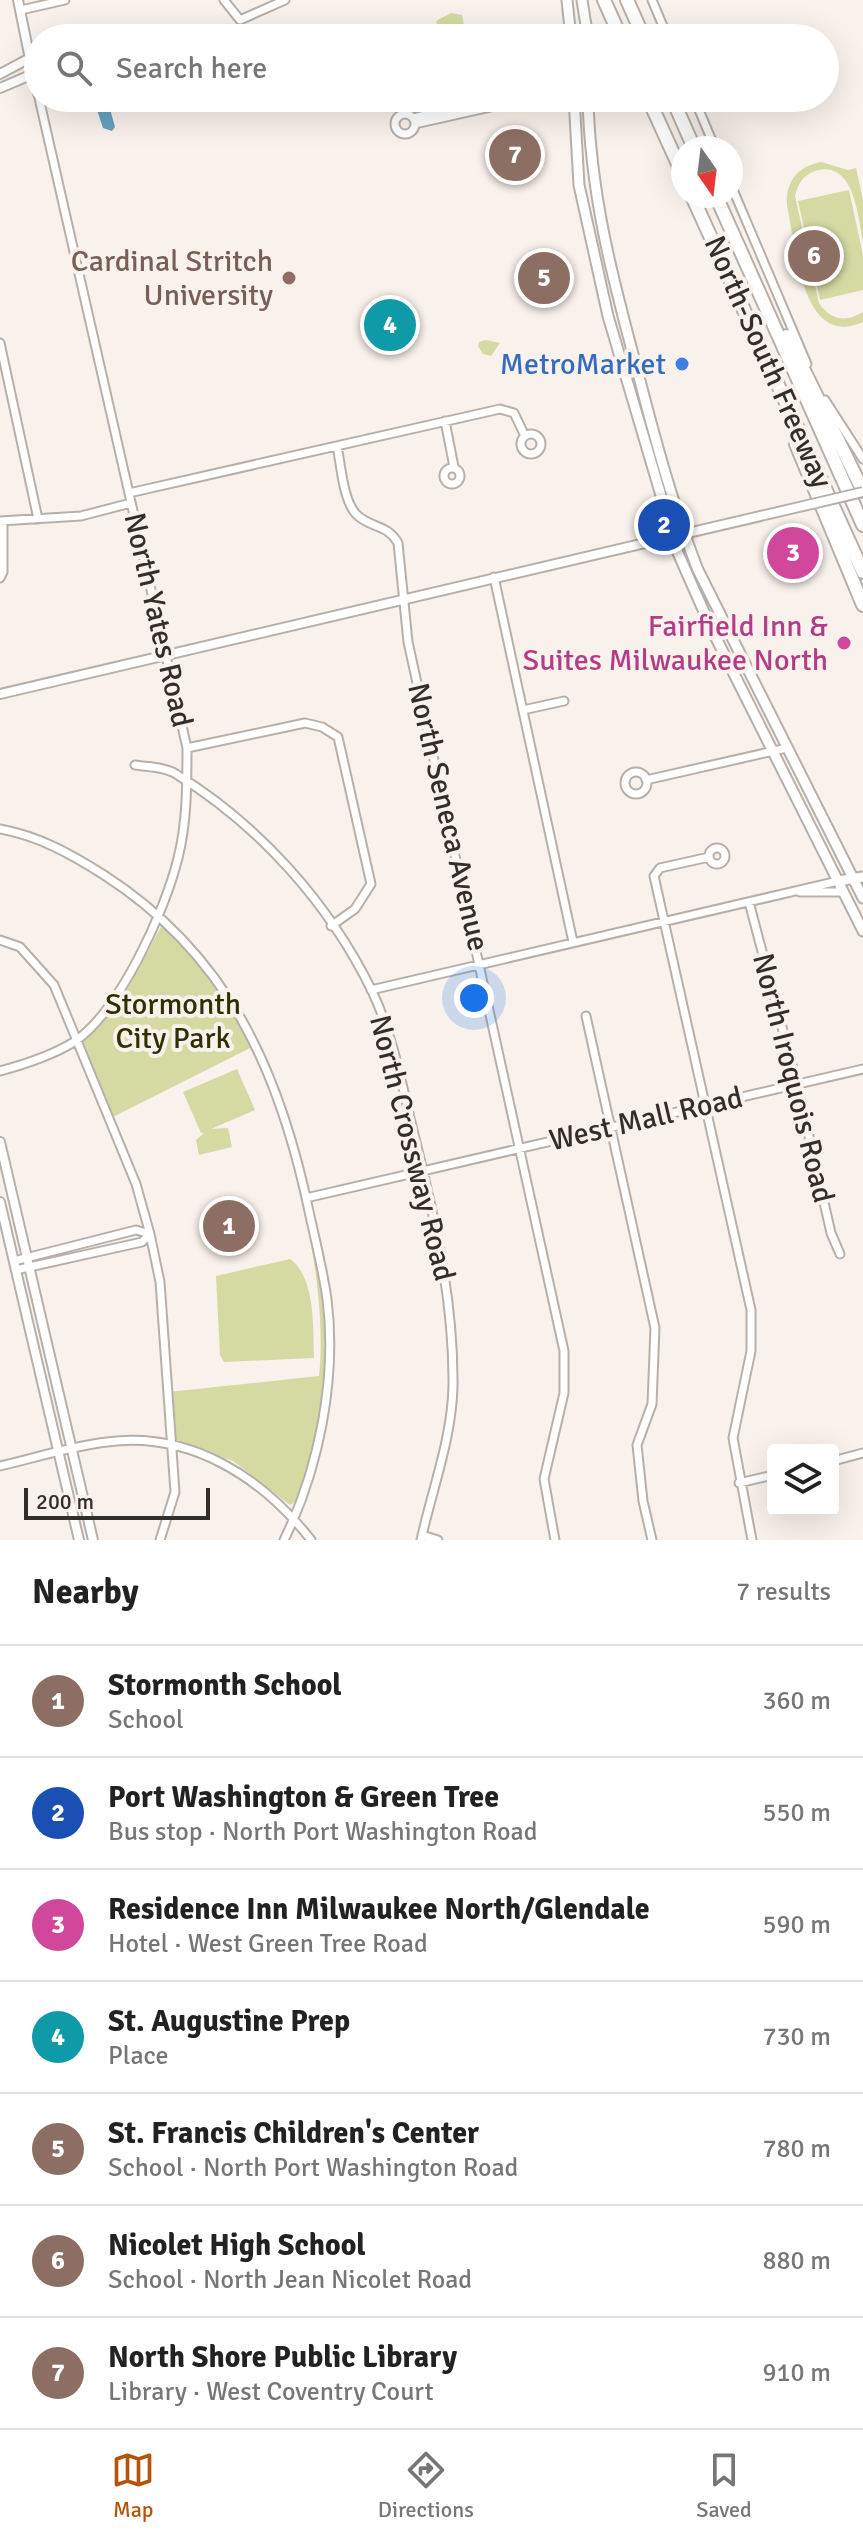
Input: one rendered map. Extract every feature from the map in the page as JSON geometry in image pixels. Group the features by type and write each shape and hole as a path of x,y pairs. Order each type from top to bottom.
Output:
{"highway":[{"path":"604,0 615,24"},
{"path":"627,0 638,24"},
{"path":"654,112 671,149"},
{"path":"678,112 689,136"},
{"name":"North-South Freeway","path":"697,208 863,572"},
{"name":"North-South Freeway","path":"721,208 863,525"},
{"path":"766,307 782,325 863,491"},
{"path":"759,343 768,375 863,605"}],"main road":[{"path":"567,0 570,24"},
{"path":"582,0 586,24"},
{"path":"575,112 579,185 592,247 612,330 686,576 863,931"},
{"path":"589,112 591,169 602,230 647,409 684,533 698,570 787,748 858,878 862,894 843,892"},
{"path":"686,576 698,570"},
{"path":"751,707 765,702"},
{"path":"838,881 858,878"}],"street":[{"path":"18,0 24,26"},
{"path":"21,10 65,0"},
{"path":"224,0 238,20 285,0"},
{"path":"652,0 662,24"},
{"path":"0,74 24,69"},
{"path":"0,88 24,72"},
{"name":"North Yates Road","path":"0,1071 39,1060 76,1040 119,990 157,916 178,858 187,784 187,748 41,112"},
{"path":"446,112 414,121 460,112"},
{"path":"700,112 710,136"},
{"path":"741,208 812,375 863,459"},
{"path":"0,343 38,519"},
{"path":"129,493 508,409 517,417 525,436"},
{"path":"445,421 454,467"},
{"name":"North Seneca Avenue","path":"337,446 352,509 361,519 390,531 396,539 403,583 401,599 564,1351 564,1393 544,1479 555,1540"},
{"path":"0,694 863,491"},
{"path":"0,578 3,572 2,521 81,516 131,503"},
{"path":"494,577 573,942"},
{"path":"523,710 564,701"},
{"path":"187,748 305,723 322,727 338,737 371,884 355,909 331,926"},
{"path":"646,780 787,748"},
{"name":"North Crossway Road","path":"135,765 175,773 187,784 235,813 280,857 331,926 371,990 391,1040 423,1171 450,1305 453,1390 438,1477 421,1538"},
{"path":"0,829 23,833 70,853 124,888 157,916 204,965 257,1045 282,1102 327,1298 329,1369 316,1451 295,1519 284,1540"},
{"path":"709,857 660,868 654,873 751,1310 751,1351 733,1438 752,1540"},
{"path":"371,990 838,881"},
{"path":"785,892 843,892"},
{"name":"North Iroquois Road","path":"749,902 797,1084 831,1233 840,1254"},
{"path":"0,940 20,947 54,985 136,1184 150,1234 160,1282 175,1492 160,1540"},
{"path":"586,1016 655,1328 652,1404 637,1445 643,1501 652,1540"},
{"name":"West Mall Road","path":"306,1198 863,1069"},
{"path":"0,1142 93,1540"},
{"path":"14,1205 1,1204 79,1540"},
{"path":"7,1233 20,1230"},
{"path":"28,1263 136,1230 150,1234"},
{"path":"15,1266 142,1242 150,1234"},
{"path":"27,1317 39,1314"},
{"path":"39,1369 52,1366"},
{"path":"0,1466 108,1442 171,1443 231,1465 295,1519 311,1540"},
{"path":"839,1459 863,1453"},
{"path":"739,1483 767,1476"},
{"path":"421,1538 438,1540"}],"green space":[{"path":"451,13 462,15 464,24 437,24 436,21"},
{"path":"821,162 848,170 856,168 863,200 863,241 852,192 838,173 828,169 807,175 795,196 819,303 828,313 839,318 850,318 863,312 863,322 842,327 826,321 814,308 805,289 787,206 788,190 795,176 806,167"},
{"path":"849,190 863,255 863,290 820,300 798,201"},
{"path":"479,342 500,343 491,356 483,354 478,346"},
{"name":"Stormonth City Park","path":"161,927 180,942 218,988 252,1046 266,1077 288,1141 311,1235 325,1316 324,1386 317,1433 305,1479 297,1501 290,1505 233,1461 177,1441 173,1433 168,1392 319,1376 321,1340 313,1254 293,1162 266,1080 250,1048 111,1118 84,1048 83,1038 128,988"},
{"path":"237,1069 255,1110 211,1129 228,1128 232,1147 199,1155 196,1140 204,1133 201,1133 183,1092"},
{"path":"290,1259 305,1278 309,1291 314,1358 224,1362 220,1355 216,1276"}],"water":[{"path":"98,112 111,112 115,127 112,131 103,128"}],"place":[{"name":"North Shore Public Library","path":"515,155"},
{"name":"Nicolet High School","path":"814,256"},
{"name":"Cardinal Stritch University","path":"289,278"},
{"name":"St. Francis Children's Center","path":"544,278"},
{"name":"St. Augustine Prep","path":"390,325"},
{"name":"MetroMarket","path":"682,364"},
{"name":"Port Washington & Green Tree","path":"664,525"},
{"name":"Residence Inn Milwaukee North/Glendale","path":"793,553"},
{"name":"Fairfield Inn & Suites Milwaukee North","path":"844,643"},
{"name":"Stormonth School","path":"229,1226"}]}
